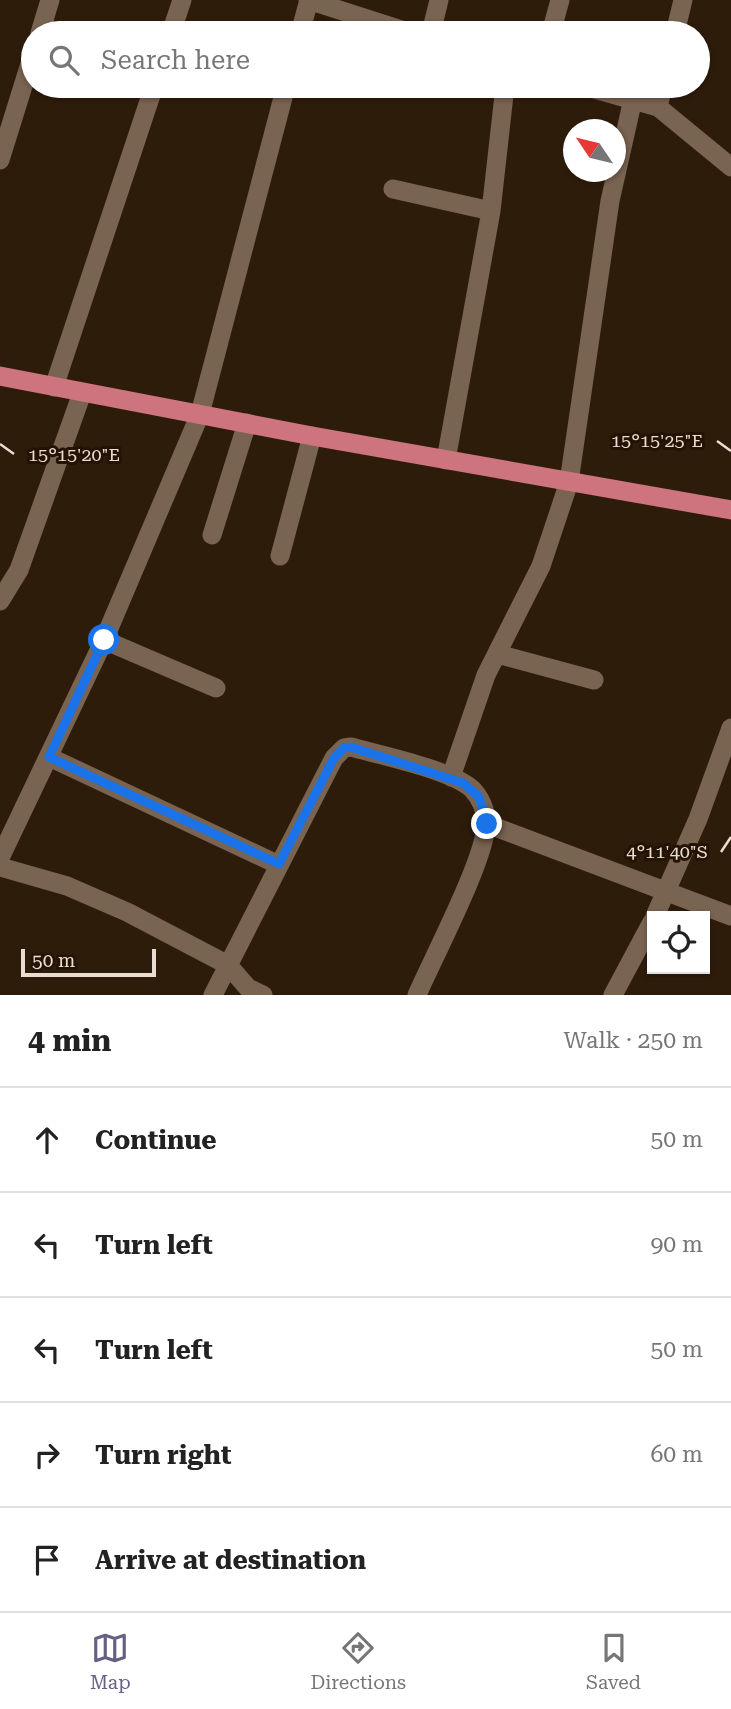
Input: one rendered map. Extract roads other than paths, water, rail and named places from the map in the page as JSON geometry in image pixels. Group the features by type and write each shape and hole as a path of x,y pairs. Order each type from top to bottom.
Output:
{"highway":[{"path":"0,376 312,436 731,510"}],"street":[{"path":"44,21 50,0"},
{"path":"175,21 182,0"},
{"path":"303,21 309,0 374,21"},
{"path":"434,21 439,0"},
{"path":"554,21 560,0"},
{"path":"679,21 683,0"},
{"path":"0,160 21,93"},
{"path":"54,387 150,98"},
{"path":"0,858 104,640 200,414 283,98"},
{"path":"446,460 491,211 504,98"},
{"path":"629,98 658,107 731,167"},
{"path":"658,107 660,98"},
{"path":"451,777 486,675 541,566 569,482 610,201 633,99"},
{"path":"393,190 491,211"},
{"path":"0,601 19,570 82,393"},
{"path":"212,535 247,424"},
{"path":"280,556 312,436"},
{"path":"104,640 216,688"},
{"path":"497,654 594,680"},
{"path":"657,911 698,819 731,727"},
{"path":"213,995 334,758 344,748 351,747 463,783 479,797 487,824 481,850 417,995"},
{"path":"49,757 279,864"},
{"path":"487,824 731,916"},
{"path":"0,867 67,886 127,912 228,965 248,988 263,995"},
{"path":"613,995 647,931"}]}
